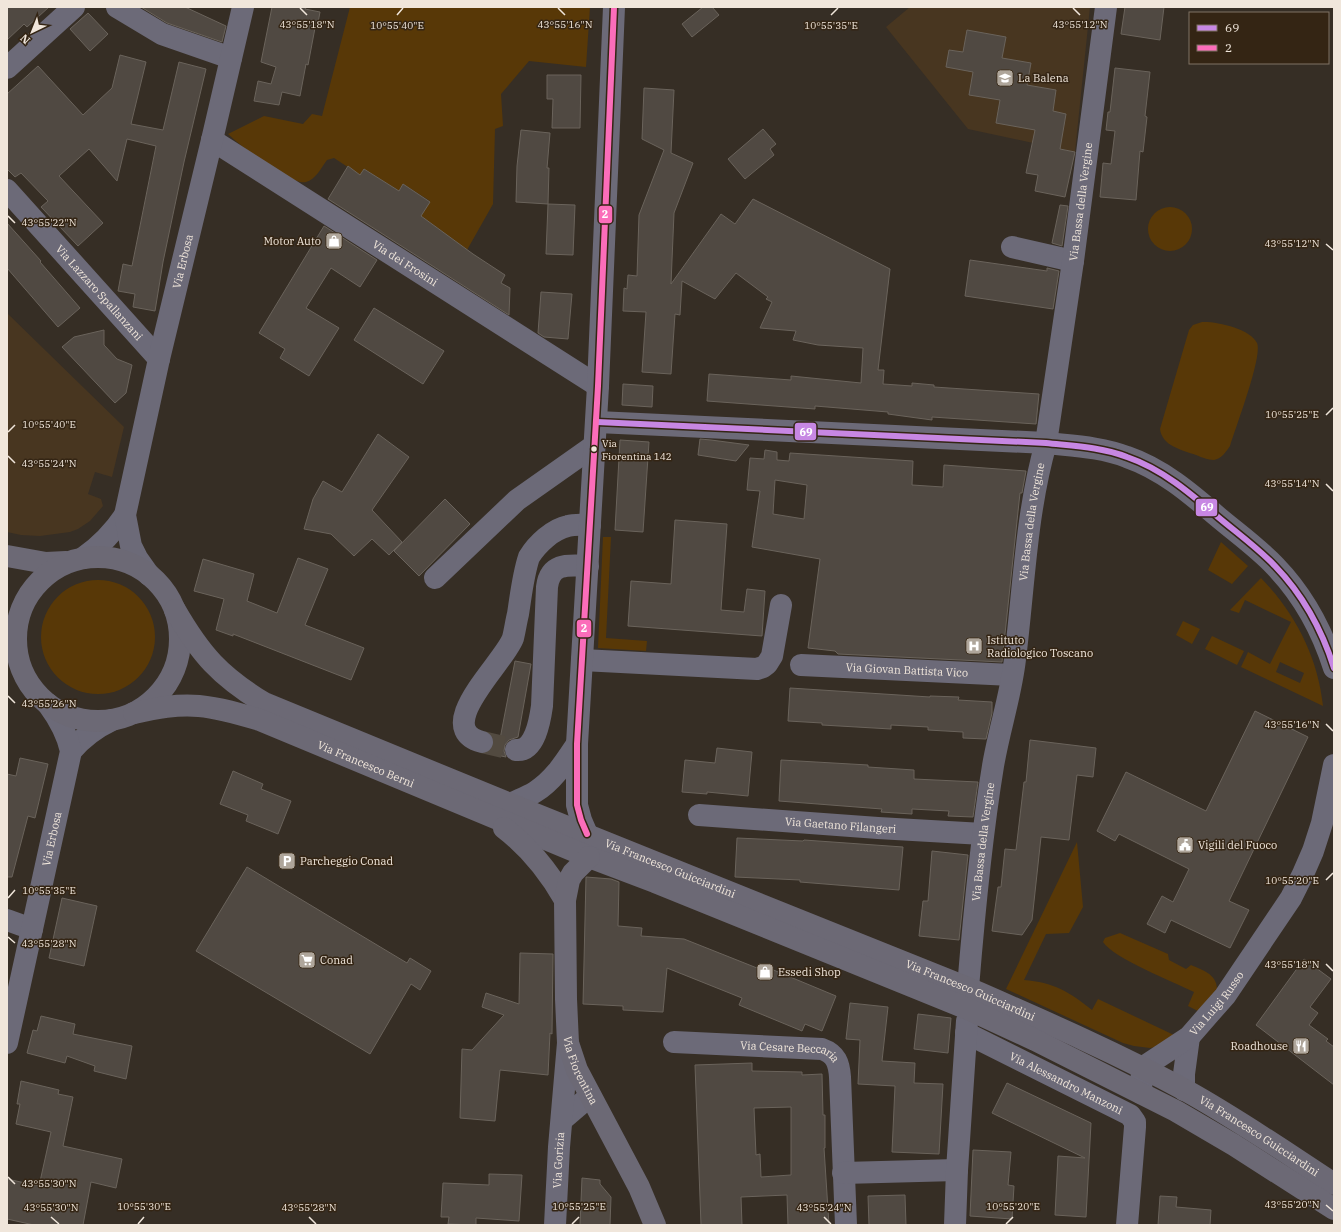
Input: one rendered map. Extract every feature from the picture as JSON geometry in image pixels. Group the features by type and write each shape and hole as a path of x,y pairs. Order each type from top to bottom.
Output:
{"main road":[{"name":"Via Francesco Berni","path":"7,556 46,563 99,556 121,560 134,565 149,575 167,594 186,630 213,665 226,678 264,703 587,834"},
{"path":"17,652 17,621 25,600 32,589 53,570 75,560"},
{"path":"7,629 17,652 21,667 28,681 37,694 48,704 69,716 82,720 112,720 134,713 148,704 159,694 168,682 176,665 179,653 180,635 175,610"},
{"name":"Via Francesco Berni","path":"134,713 170,706 199,706 234,712 267,723 589,857"},
{"name":"Via Fiorentina","path":"487,815 516,838 537,859 555,882 565,900"},
{"name":"Via Francesco Guicciardini","path":"587,834 968,999 1011,1028 1141,1093 1211,1131 1334,1209"},
{"name":"Via Fiorentina","path":"589,857 573,873 569,880 565,900 568,1043 577,1070 639,1187 655,1225"},
{"name":"Via Francesco Guicciardini","path":"589,857 968,999 1069,1032 1184,1090 1266,1139 1334,1184"}],"street":[{"path":"7,68 74,7"},
{"path":"117,7 162,34 231,58"},
{"name":"Via Erbosa","path":"75,560 96,549 116,529 125,515 159,359 243,7"},
{"path":"587,834 577,805 577,744 598,386 614,7"},
{"name":"Via Bassa della Vergine","path":"956,1225 957,1170 968,999 983,834 995,758 1015,660 1032,510 1039,467 1046,443 1073,260 1106,7"},
{"name":"Via dei Frosini","path":"212,140 598,386"},
{"name":"Via Lazzaro Spallanzani","path":"7,190 159,359"},
{"path":"1012,247 1073,260"},
{"path":"596,422 1046,443 1096,448 1128,457 1146,464 1191,494 1264,556 1290,583 1312,615 1322,634 1334,668"},
{"path":"435,578 517,500 595,445"},
{"name":"Via Erbosa","path":"125,515 131,546 149,575"},
{"path":"482,742 471,737 465,730 464,723 467,710 473,697 512,642 529,557 537,547 552,534 564,527 570,525 590,525"},
{"path":"516,750 524,750 529,746 540,718 542,706 547,587 549,578 553,571 566,565 588,566"},
{"path":"582,660 757,669 767,664 772,656 781,606"},
{"name":"Via Giovan Battista Vico","path":"801,665 1012,675"},
{"path":"48,704 63,726 71,751"},
{"path":"71,751 90,733 112,720"},
{"path":"510,804 534,793 551,780 577,744"},
{"name":"Via Erbosa","path":"7,1043 71,751"},
{"name":"Via Luigi Russo","path":"1142,1068 1189,1037 1224,996 1291,898 1313,851 1322,823 1334,766"},
{"name":"Via Gaetano Filangeri","path":"699,815 983,834"},
{"path":"7,920 32,929"},
{"name":"Via Alessandro Manzoni","path":"966,1033 1130,1114 1135,1122 1135,1127 1128,1225"},
{"path":"1184,1090 1184,1074 1189,1037"},
{"name":"Via Cesare Beccaria","path":"674,1042 822,1049 834,1055 838,1062 840,1077 846,1225"},
{"name":"Via Gorizia","path":"555,1225 568,1043"},
{"path":"1141,1093 1142,1068"},
{"name":"Via Gorizia","path":"562,1120 590,1096"},
{"path":"844,1173 957,1170"}],"shaded area":[{"path":"350,7 590,7 586,67 529,61 501,94 503,126 495,129 493,204 467,250 421,216 430,201 403,184 399,191 364,169 360,175 334,158 327,160 312,179 306,182 299,182 289,178 266,164 228,134 264,116 303,124 312,114 322,116"},
{"name":"La Balena","path":"910,7 1090,7 1075,152 968,129 886,27"},
{"path":"1170,207 1182,211 1188,217 1192,229 1188,241 1182,247 1170,251 1158,247 1152,241 1148,229 1152,217 1158,211"},
{"path":"7,313 124,427 112,477 95,472 88,494 101,499 103,506 90,521 78,529 70,532 40,536 21,535 7,532"},
{"path":"1202,322 1216,323 1241,330 1253,338 1257,343 1258,350 1248,393 1230,446 1221,457 1214,460 1209,460 1179,449 1164,440 1160,429 1189,330 1193,325"},
{"path":"603,537 611,537 606,638 647,641 646,651 598,648"},
{"path":"1221,542 1248,566 1232,584 1208,570"},
{"path":"1261,578 1284,606 1303,637 1316,670 1323,706 1241,667 1248,652 1270,664 1291,622 1245,600 1239,613 1230,610","holes":["1280,662 1304,673 1300,683 1276,672"]},
{"path":"98,580 120,584 138,597 151,615 155,637 151,659 138,677 120,690 98,694 76,690 58,677 45,659 41,637 45,615 58,597 76,584"},
{"path":"1183,621 1200,629 1192,644 1176,635"},
{"path":"1212,636 1244,651 1237,665 1205,649"},
{"path":"1077,842 1083,907 1069,933 1046,934 1024,980 1044,983 1061,989 1092,1010 1098,999 1174,1035 1155,1047 1150,1048 1134,1046 1123,1043 1006,989"},
{"path":"1120,933 1168,954 1169,960 1186,969 1191,965 1208,973 1212,976 1217,989 1198,1011 1188,1006 1194,992 1131,962 1109,948 1103,942 1105,938"}],"building":[{"path":"7,7 49,7 27,27 24,24 7,40"},
{"path":"141,7 185,7 226,26 222,42 167,23"},
{"path":"272,7 306,7 305,9 320,12 317,28 315,28 308,65 306,64 300,96 282,92 279,105 254,101 258,81 271,84 276,67 261,62"},
{"path":"703,7 712,7 719,15 692,37 682,24"},
{"path":"1125,7 1164,7 1160,40 1121,34"},
{"path":"88,13 108,34 90,51 70,29"},
{"path":"967,30 1006,37 1002,58 1031,63 1027,85 1056,90 1053,111 1066,114 1060,149 1075,152 1065,197 1035,191 1038,175 1026,173 1035,130 996,123 1000,100 969,95 973,72 946,67 949,50 963,52"},
{"path":"120,55 146,62 131,124 163,130 179,62 206,69 184,162 163,262 155,311 133,307 135,294 118,291 123,264 132,266 156,146 127,139 117,181 89,149 59,176 103,223 78,246 41,207 48,201 21,173 15,177 7,169 7,94 38,66 83,115 112,88"},
{"path":"1115,68 1150,72 1145,116 1147,117 1143,152 1140,151 1136,200 1100,197 1103,163 1111,164 1115,131 1106,130 1108,112 1110,112"},
{"path":"547,75 581,75 580,128 552,128 553,99 547,99"},
{"path":"644,88 674,90 671,153 693,163 674,213 671,284 721,214 735,224 753,199 890,269 878,370 884,370 883,384 912,386 912,383 934,385 934,387 1039,394 1036,424 932,417 932,420 888,414 888,412 815,406 815,409 707,401 709,374 791,380 791,376 861,383 863,348 818,345 793,340 796,331 760,328 772,302 766,299 768,297 736,273 715,299 682,281 680,315 675,314 671,374 642,372 646,312 623,311 624,288 627,289 628,275 637,276 639,215 664,150 642,139"},
{"path":"763,129 776,144 770,149 774,155 745,179 728,159"},
{"path":"521,130 550,133 547,168 549,168 548,204 516,202 517,166"},
{"path":"348,166 360,175 364,169 399,191 403,184 430,202 421,216 473,254 505,275 501,283 510,288 509,315 328,199"},
{"path":"548,204 575,205 573,255 546,254"},
{"path":"1060,205 1068,206 1062,246 1052,243"},
{"path":"7,223 80,308 58,327 7,268"},
{"path":"324,226 377,260 360,287 331,268 306,308 339,328 309,376 280,358 285,349 259,333"},
{"path":"970,260 1047,271 1047,268 1059,271 1053,309 965,296"},
{"path":"541,292 572,294 568,339 544,337 538,333"},
{"path":"374,308 444,351 423,384 354,340"},
{"path":"104,330 104,345 117,359 132,365 126,393 115,403 62,347 74,337"},
{"path":"623,384 653,386 652,407 622,405"},
{"path":"378,434 409,457 372,510 402,542 389,555 372,539 354,556 331,534 304,529 313,499 323,481 342,492"},
{"path":"700,439 749,445 736,461 698,455"},
{"path":"620,440 649,442 643,532 615,530"},
{"path":"765,450 777,452 777,460 789,461 790,453 913,461 912,485 943,487 944,465 1026,471 1022,493 1020,493 1002,662 838,654 835,651 808,648 820,559 752,547 760,491 747,490 750,458 764,459","holes":["775,480 807,485 804,519 773,514"]},
{"path":"445,499 470,524 419,576 394,551"},
{"path":"675,520 727,524 721,610 744,612 747,589 765,591 762,636 628,626 631,581 671,584"},
{"path":"298,558 328,569 305,625 364,648 351,680 233,634 233,636 216,630 224,599 194,591 203,559 254,574 247,601 277,613"},
{"path":"515,661 531,664 518,737 509,740 505,745 504,751 506,757 487,753 493,748 493,737 500,739"},
{"path":"790,688 930,697 959,697 958,700 992,702 992,713 986,739 963,738 963,732 928,730 928,727 891,725 891,729 822,725 822,723 788,721"},
{"path":"1255,711 1308,737 1229,901 1249,910 1230,948 1171,920 1165,933 1147,924 1162,896 1173,902 1189,869 1119,834 1115,841 1097,831 1126,772 1206,811"},
{"path":"1030,740 1096,748 1093,777 1077,775 1069,840 1041,837 1032,920 1022,935 992,931 998,887 1001,887 1005,849 1016,850 1024,782 1026,782"},
{"path":"717,748 752,752 748,796 707,792 707,794 682,792 685,760 715,763"},
{"path":"20,758 48,764 35,818 28,816 12,877 7,877 7,774 16,776"},
{"path":"781,760 868,765 868,767 914,770 914,779 978,782 973,817 948,816 949,811 912,809 912,814 881,812 882,809 779,801"},
{"path":"233,771 263,784 261,789 291,801 278,834 246,821 248,815 220,804"},
{"path":"737,838 804,840 903,847 899,890 800,882 800,880 735,877"},
{"path":"932,851 968,855 959,940 919,936 923,901 928,901"},
{"name":"Conad","path":"247,867 407,963 410,958 431,971 420,990 411,984 370,1054 196,951"},
{"path":"586,877 611,879 619,882 618,926 642,928 641,936 684,939 757,968 759,964 836,996 822,1031 805,1024 802,1031 739,1005 742,998 667,968 663,1012 623,1010 623,1006 583,1004"},
{"path":"62,898 97,906 84,966 49,958"},
{"path":"520,953 553,954 552,1034 550,1033 548,1075 500,1070 495,1121 460,1118 462,1049 472,1050 504,1015 482,1007 486,993 519,1004"},
{"path":"1304,959 1331,979 1310,1007 1318,1013 1309,1025 1328,1039 1326,1041 1334,1047 1334,1085 1256,1025"},
{"path":"850,1003 888,1007 882,1061 915,1063 914,1083 943,1084 939,1154 892,1152 895,1086 858,1084 860,1040 846,1039"},
{"path":"918,1014 951,1018 948,1053 914,1049"},
{"path":"41,1016 75,1024 73,1034 132,1046 126,1079 94,1071 95,1066 67,1056 65,1063 27,1053 33,1030 37,1031"},
{"path":"752,1063 752,1071 802,1072 802,1075 822,1074 823,1115 825,1115 824,1148 829,1225 788,1225 787,1195 741,1197 742,1225 701,1225 695,1065","holes":["791,1107 791,1175 761,1177 760,1154 756,1155 754,1108"]},
{"path":"21,1081 59,1090 58,1094 73,1097 63,1146 122,1159 116,1188 91,1182 83,1225 34,1225 7,1219 7,1179 39,1186 51,1132 16,1124 20,1104 17,1104"},
{"path":"1007,1083 1091,1123 1086,1217 1055,1215 1058,1156 1085,1158 992,1113"},
{"path":"973,1150 1011,1152 1008,1185 1014,1186 1012,1219 970,1216"},
{"path":"489,1174 522,1175 519,1221 476,1218 476,1225 448,1224 449,1217 441,1217 443,1183 489,1185"},
{"path":"582,1178 600,1180 600,1184 611,1197 610,1225 580,1225"},
{"path":"905,1195 906,1225 869,1225 868,1196"},
{"path":"1160,1196 1177,1197 1176,1207 1211,1210 1210,1225 1158,1225"}],"tunnel":[{"path":"482,742 516,750"}],"transit line":[{"name":"2","path":"587,834 577,805 577,744 598,386 614,7"},
{"name":"69","path":"597,422 1046,443 1087,447 1117,454 1140,462 1175,482 1268,559 1285,577 1303,601 1324,640 1334,668"}],"place":[{"name":"La Balena","path":"1005,78"},
{"name":"Motor Auto","path":"334,241"},
{"name":"Via Fiorentina 142","path":"594,449"},
{"name":"Istituto Radiologico Toscano","path":"974,646"},
{"name":"Vigili del Fuoco","path":"1185,845"},
{"name":"Parcheggio Conad","path":"287,861"},
{"name":"Conad","path":"307,960"},
{"name":"Essedi Shop","path":"765,972"},
{"name":"Roadhouse","path":"1301,1046"}]}
